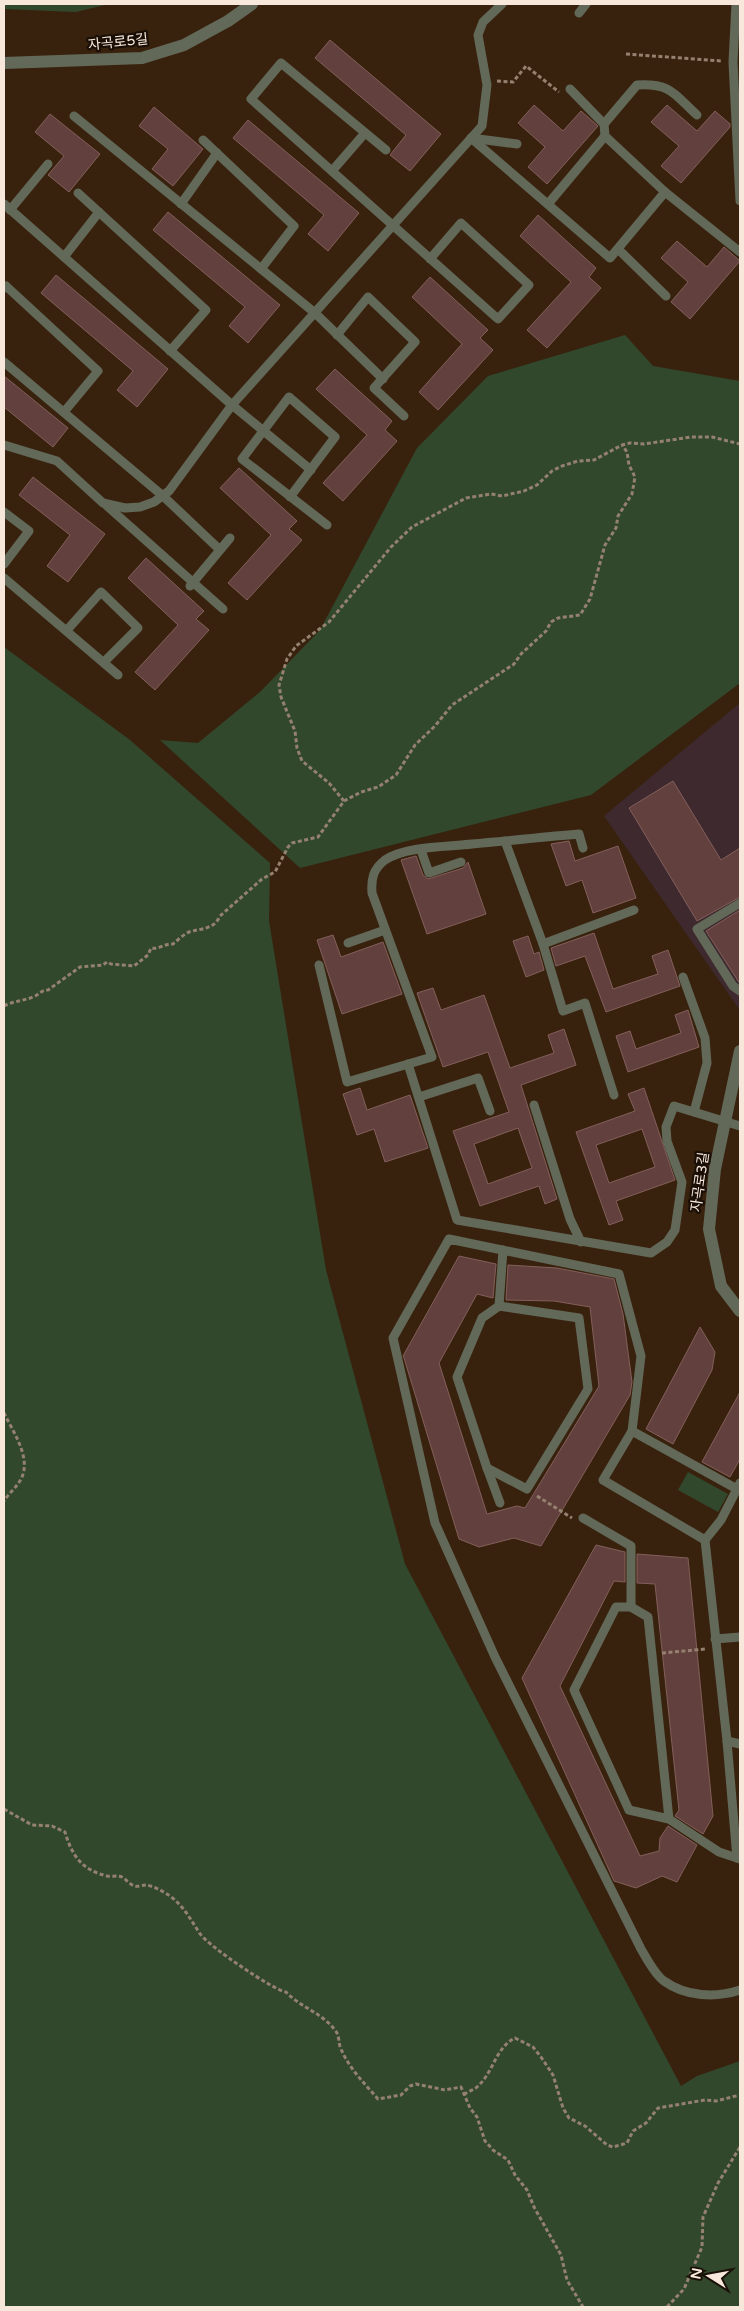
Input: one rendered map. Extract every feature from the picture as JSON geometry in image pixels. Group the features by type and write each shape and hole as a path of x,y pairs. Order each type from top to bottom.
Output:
{"street":[{"name":"자곡로5길","path":"4,63 142,58 184,45 228,21 252,4"},
{"name":"자곡로3길","path":"740,1051 716,1169 708,1229 721,1286 740,1311"}],"lane":[{"path":"103,503 125,508 140,507 154,502 163,496 232,406 482,126 487,81 478,35 483,22 502,4"},
{"path":"579,13 586,4"},
{"path":"736,4 733,62 740,202"},
{"path":"386,150 281,63 251,99 430,259 498,319 529,285 461,223 430,259"},
{"path":"604,124 637,85 656,84 667,88 697,115"},
{"path":"570,89 604,124 605,136 665,192 740,252"},
{"path":"74,116 315,313 383,380"},
{"path":"332,171 365,133"},
{"path":"548,204 605,136"},
{"path":"471,138 517,144"},
{"path":"471,138 610,258 665,192"},
{"path":"203,140 294,226 260,269"},
{"path":"181,204 217,153"},
{"path":"48,164 7,207 232,406 311,470"},
{"path":"78,193 206,310 170,351"},
{"path":"64,257 98,212"},
{"path":"618,249 666,296"},
{"path":"4,288 6,286 98,371 64,412"},
{"path":"337,334 368,297 415,342 374,388 404,416"},
{"path":"4,362 163,496 219,550"},
{"path":"290,497 335,437 289,397 242,459 290,497 327,525"},
{"path":"4,445 57,462 223,609"},
{"path":"4,512 28,531 4,564"},
{"path":"192,583 230,538"},
{"path":"4,578 118,675"},
{"path":"67,630 101,592 138,628 104,662"},
{"path":"319,965 347,1082 432,1057 372,893 371,878 376,868 400,853 505,841 579,834 583,848"},
{"path":"505,841 543,944 563,1011 585,1003 614,1095"},
{"path":"421,850 429,873 461,862"},
{"path":"740,903 697,929 733,986 740,991"},
{"path":"543,944 634,910"},
{"path":"348,943 385,930"},
{"path":"683,977 705,1038 707,1063 694,1112"},
{"path":"408,1064 457,1220 651,1253 666,1242 675,1230 682,1182 667,1141 666,1126 674,1106 740,1126"},
{"path":"419,1097 478,1078 490,1111"},
{"path":"534,1105 570,1219 581,1242"},
{"path":"704,1540 604,1480 632,1431 641,1356 620,1274 449,1239 393,1338 435,1523 495,1657 640,1949 664,1981 694,1994 725,1995 740,1990"},
{"path":"499,1306 502,1250"},
{"path":"487,1468 527,1489 588,1389 579,1318 499,1306 482,1318 457,1377 487,1468 500,1503"},
{"path":"632,1431 738,1486 721,1520 704,1540 727,1741 738,1858 719,1852 669,1819 630,1810 574,1690 616,1606 631,1607 648,1617 669,1819"},
{"path":"583,1518 631,1546 631,1607"},
{"path":"715,1639 740,1637"},
{"path":"727,1741 740,1744"}],"path":[{"path":"626,54 733,62"},
{"path":"487,81 513,82 526,66 564,96 570,89"},
{"path":"344,801 329,783 302,760 297,748 295,731 281,697 279,684 287,659 296,646 329,622 391,548 412,527 466,498 491,494 502,496 524,491 537,485 552,471 562,466 578,461 594,460 630,442 644,444 691,437 712,437 740,444"},
{"path":"4,1006 38,995 80,967 103,965 107,962 134,966 148,955 151,948 156,950 168,944 173,944 188,932 209,928 244,893 275,872 292,843 318,837 344,801 360,792 378,788 396,775 415,745 435,726 452,705 514,664 521,654 546,631 551,622 558,618 580,615 590,600 604,545 616,528 618,516 632,494 635,477 629,466 627,452 622,445"},
{"path":"4,1412 25,1460 21,1480 4,1501"},
{"path":"534,1494 561,1512"},
{"path":"662,1653 697,1650"},
{"path":"4,1810 32,1826 52,1826 65,1832 75,1858 90,1871 121,1877 134,1886 152,1886 178,1902 196,1924 201,1935 210,1944 232,1961 250,1971 259,1980 280,1991 286,1992 295,2001 316,2013 334,2028 338,2034 340,2047 352,2069 378,2099 401,2095 410,2086 416,2084 446,2090 461,2087 470,2108 477,2117 485,2141 493,2150 508,2160 515,2175 527,2190 534,2207 561,2255 567,2280 582,2307"},
{"path":"464,2095 477,2087 500,2049 507,2042 515,2038 532,2047 541,2056 553,2075 563,2108 570,2118 586,2126 607,2145 613,2147 627,2143 633,2131 646,2123 658,2108 705,2100 716,2101 740,2095"},
{"path":"666,2307 684,2289 702,2247 702,2217 718,2183 740,2147"}],"shaded area":[{"path":"740,703 740,1008 739,1009 604,816"}],"green space":[{"path":"4,4 109,4 76,12 4,9"},
{"path":"625,335 653,366 740,381 740,683 591,795 300,868 160,740 198,743 260,692 320,630 417,448 488,376"},
{"path":"4,647 130,740 270,863 269,921 326,1270 405,1564 681,2086 697,2076 740,2061 740,2307 4,2307"},
{"path":"688,1472 728,1494 718,1512 678,1490"}],"building":[{"path":"330,40 441,134 410,171 390,155 406,135 315,58"},
{"path":"534,105 563,131 581,111 598,126 547,184 528,167 545,147 518,123"},
{"path":"667,105 697,131 715,111 730,124 730,127 681,183 661,166 679,146 651,122"},
{"path":"154,107 203,149 173,186 152,169 168,149 139,126"},
{"path":"50,114 100,154 69,192 48,175 64,156 35,132"},
{"path":"248,120 359,213 328,251 308,234 324,215 233,138"},
{"path":"168,212 280,305 248,343 229,326 245,307 153,230"},
{"path":"538,215 596,268 589,277 601,288 547,348 527,330 571,282 520,236"},
{"path":"677,241 707,267 724,247 740,261 690,319 671,302 688,282 661,258"},
{"path":"56,275 168,369 137,407 117,390 133,371 41,293"},
{"path":"430,277 488,330 480,338 493,350 438,410 419,392 462,344 412,297"},
{"path":"335,369 392,421 385,430 397,441 343,501 323,483 367,435 316,389"},
{"path":"4,376 68,428 53,447 4,407"},
{"path":"239,468 297,521 289,529 302,540 247,600 228,583 271,535 220,488"},
{"path":"33,477 105,534 68,582 47,566 70,535 19,495"},
{"path":"146,558 204,611 196,619 209,630 155,690 135,672 178,625 128,578"},
{"path":"673,781 721,860 740,848 740,897 697,921 629,808"},
{"path":"569,841 575,861 618,846 636,898 593,913 582,880 566,886 551,844"},
{"path":"416,856 423,875 428,879 463,868 468,862 486,914 427,934 401,860"},
{"path":"740,910 740,984 706,931"},
{"path":"594,933 613,989 658,974 652,956 668,950 680,986 606,1012 585,956 556,966 551,948"},
{"path":"333,935 341,957 383,942 402,994 342,1014 317,940"},
{"path":"528,936 534,954 539,952 544,970 526,977 513,941"},
{"path":"433,988 441,1010 484,995 510,1068 554,1053 548,1035 564,1029 576,1065 521,1085 557,1199 545,1204 539,1186 480,1206 453,1131 509,1112 488,1052 443,1067 417,993","holes":["518,1128 532,1168 488,1184 474,1144"]},
{"path":"688,1010 699,1047 628,1072 616,1036 630,1031 636,1049 681,1033 675,1015"},
{"path":"360,1088 367,1110 410,1095 428,1148 385,1162 374,1129 357,1135 343,1094"},
{"path":"644,1088 675,1180 616,1201 623,1220 609,1225 576,1132 635,1111 628,1094","holes":["642,1129 655,1167 609,1183 596,1145"]},
{"path":"459,1256 496,1264 493,1298 477,1294 439,1363 487,1514 517,1506 525,1508 599,1386 590,1307 554,1301 506,1300 508,1265 557,1268 614,1279 623,1314 632,1382 630,1395 541,1546 514,1538 479,1547 459,1539 403,1356"},
{"path":"700,1327 715,1352 712,1370 673,1444 646,1429"},
{"path":"740,1392 740,1459 730,1477 702,1462"},
{"path":"596,1545 625,1552 625,1582 614,1581 560,1686 640,1856 659,1851 660,1838 668,1826 697,1845 677,1882 662,1876 636,1888 614,1881 522,1678"},
{"path":"637,1554 688,1558 713,1816 703,1834 675,1816 679,1810 655,1584 637,1583"}]}
